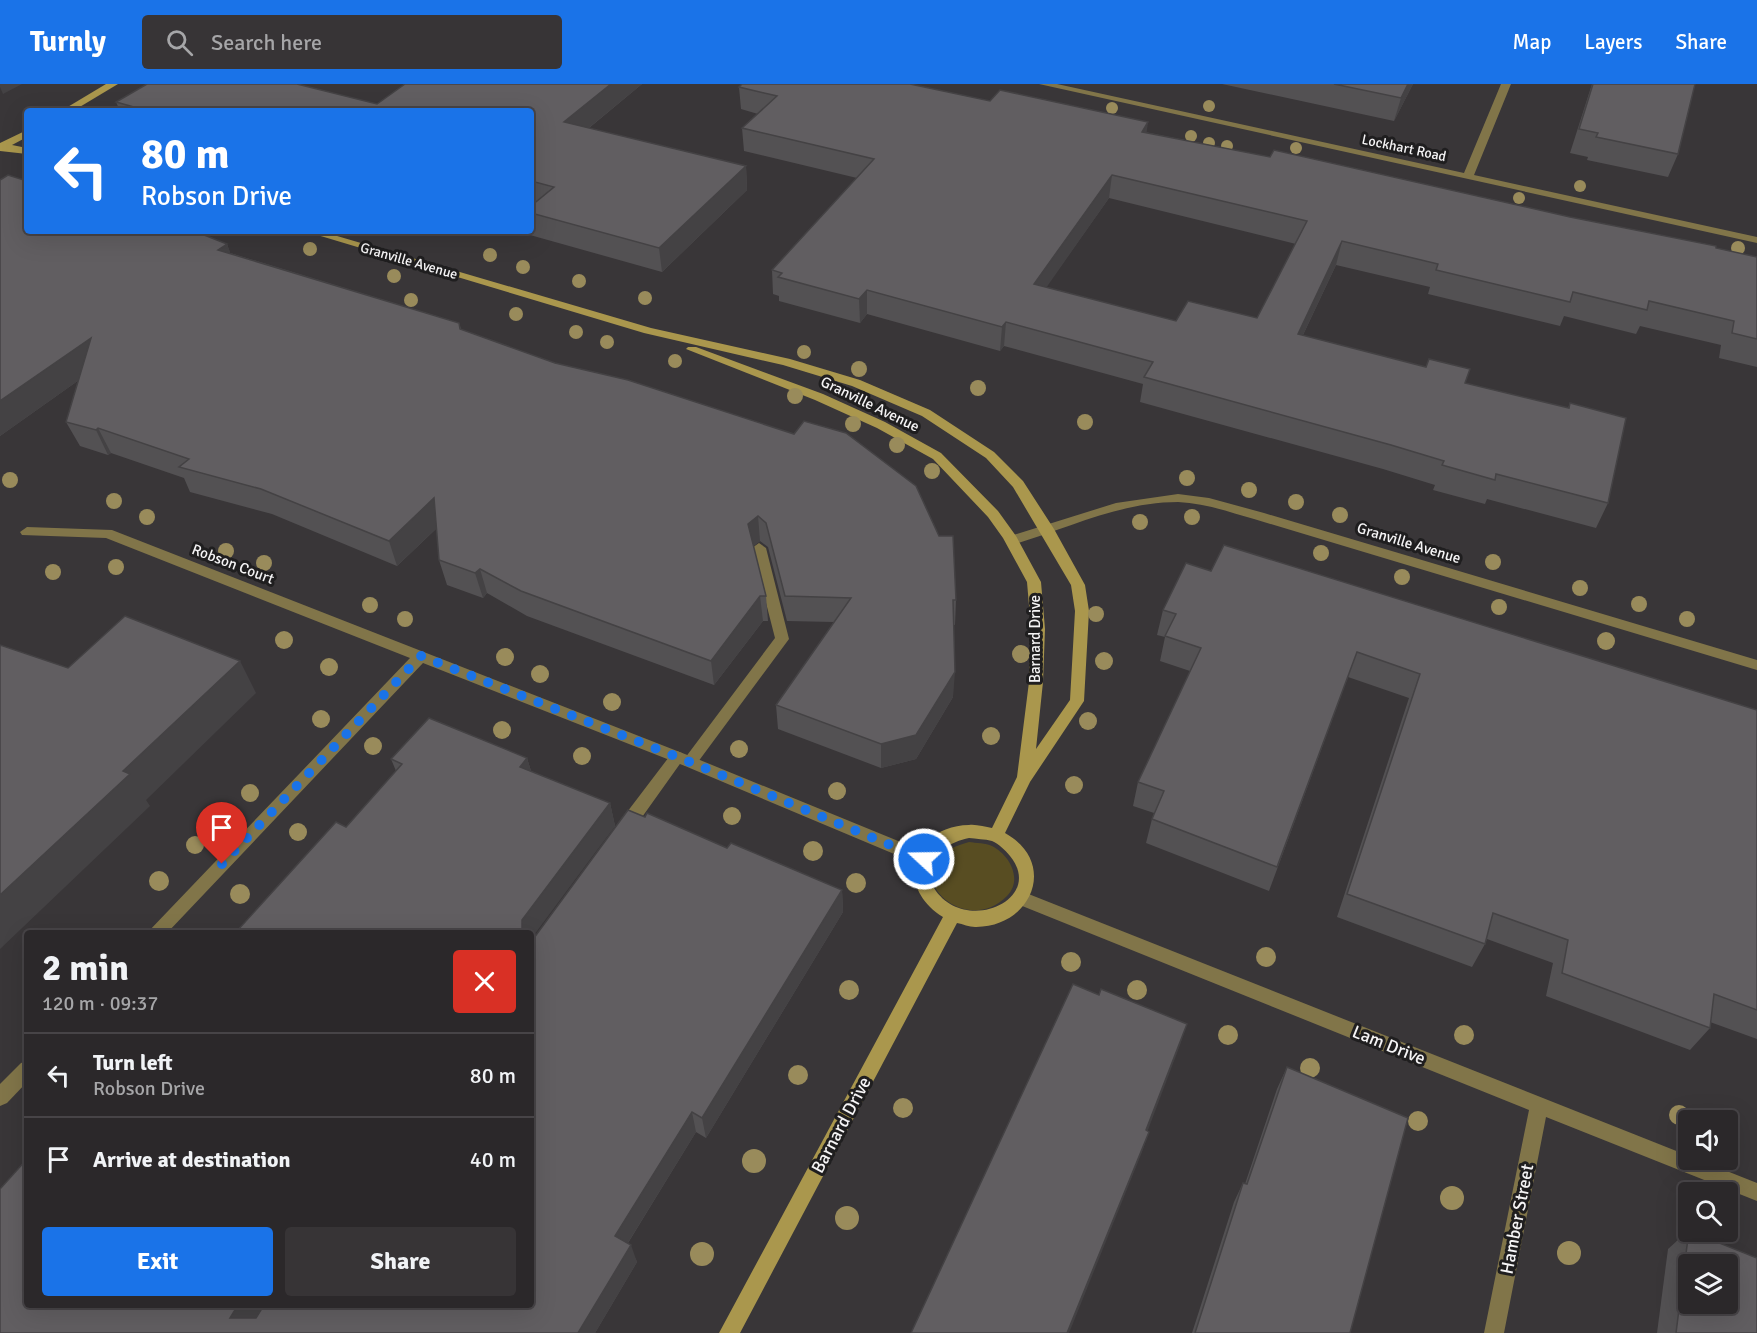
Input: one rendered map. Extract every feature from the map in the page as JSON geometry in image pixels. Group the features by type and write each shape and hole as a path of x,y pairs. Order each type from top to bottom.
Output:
{"street":[{"path":"71,108 113,84"},
{"name":"Lockhart Road","path":"1044,84 1757,240"},
{"path":"1468,176 1506,84"},
{"path":"1,147 24,135"},
{"path":"1,147 24,151"},
{"name":"Granville Avenue","path":"319,234 648,331 786,362 856,383 926,413 990,456 1018,484 1047,529"},
{"name":"Granville Avenue","path":"648,331 819,397 881,425 937,456 981,499 1012,540 1095,514 1160,499 1197,500 1269,518 1757,666"},
{"name":"Barnard Drive","path":"996,836 1024,779 1077,701 1082,611 1078,585 1047,529"},
{"name":"Robson Court","path":"27,532 107,532 684,759 924,859"},
{"name":"Barnard Drive","path":"1012,540 1034,582 1038,629 1036,682 1024,779"},
{"path":"614,843 782,639 759,548"},
{"path":"159,930 421,656"},
{"path":"969,831 996,836 1017,852 1028,873 1021,898 1007,913 980,921 952,916 930,900 920,878 924,859 944,838 969,831"},
{"name":"Lam Drive","path":"1021,898 1757,1192"},
{"name":"Barnard Drive","path":"729,1333 952,916"},
{"path":"0,1097 24,1072"},
{"name":"Hamber Street","path":"1494,1333 1539,1106"}],"shaded area":[{"path":"969,842 992,846 1004,855 1012,868 1014,883 1012,890 989,908 970,910 953,905 940,894 933,881 934,866 945,853"}],"building":[{"path":"147,84 297,84 377,104 405,84 611,84 564,122 746,166 659,248 534,214 534,204 554,187 534,182 534,108 137,108 116,102"},
{"path":"742,84 910,84 990,101 1000,90 1148,122 1142,132 1270,157 1274,150 1570,217 1716,246 1716,248 1757,257 1757,339 1732,333 1734,321 1649,301 1647,310 1573,292 1570,302 1436,270 1438,264 1342,241 1298,334 1426,367 1429,359 1470,369 1465,383 1569,408 1570,403 1626,418 1608,503 1496,474 1495,480 1442,465 1444,461 1391,445 1144,377 1153,362 1006,322 1002,327 867,290 859,299 778,277 782,273 772,270 874,159 742,128 777,96 739,87","holes":["1112,175 1307,221 1257,318 1188,301 1176,321 1034,284"]},
{"path":"1334,84 1408,84 1401,98"},
{"path":"1593,84 1695,84 1678,154 1596,137 1598,133 1579,129"},
{"path":"8,175 24,180 24,234 202,234 227,244 218,250 459,323 460,329 555,363 628,380 794,434 804,421 846,433 916,486 939,536 953,536 956,600 953,600 955,672 916,735 881,744 776,705 851,598 785,596 766,523 758,516 748,524 766,596 760,596 711,661 521,591 480,569 475,573 439,560 434,498 389,541 261,489 179,467 189,459 98,428 96,430 66,422 91,338 0,401 0,180"},
{"path":"1224,545 1757,710 1757,1010 1714,994 1710,1028 1562,973 1568,940 1493,913 1485,944 1347,894 1420,674 1357,652 1277,867 1152,819 1164,791 1138,782 1201,648 1165,636 1176,614 1163,610 1186,563 1211,571"},
{"path":"125,616 240,661 123,771 130,774 0,895 0,645 68,668"},
{"path":"429,718 527,758 520,767 610,803 522,920 522,930 238,930 336,822 346,827 402,764 391,759"},
{"path":"628,810 645,817 647,813 727,848 731,843 842,890 702,1118 692,1112 615,1236 631,1245 578,1333 0,1333 0,1189 24,1162 24,1308 236,1308 230,1318 256,1318 262,1308 534,1308 534,938"},
{"path":"1073,984 1099,995 1101,989 1187,1024 1146,1130 1149,1132 1067,1333 911,1333"},
{"path":"1287,1067 1408,1118 1350,1333 1195,1333 1243,1183 1247,1184"},
{"path":"1687,1242 1717,1242 1757,1258 1757,1333 1676,1333 1678,1314 1738,1314 1738,1254 1686,1254"}],"route":[{"path":"222,864 421,656 690,762 924,859"}]}
